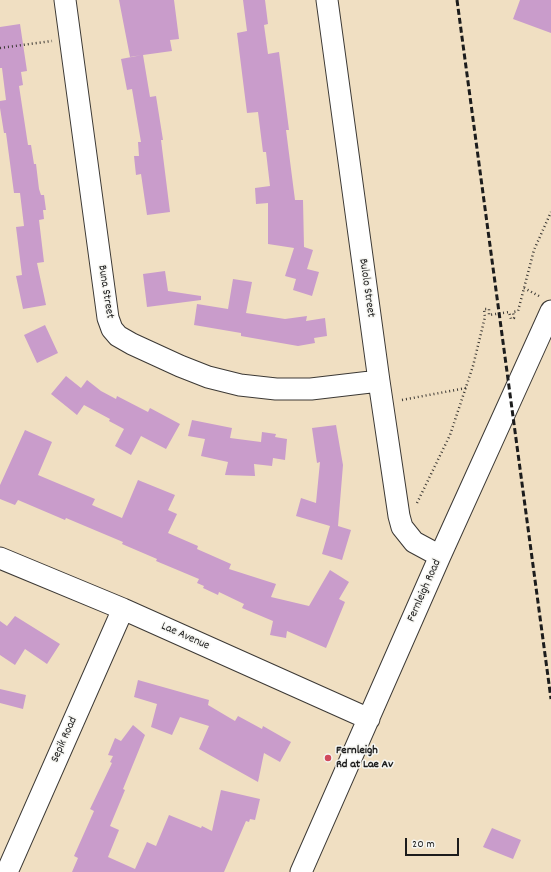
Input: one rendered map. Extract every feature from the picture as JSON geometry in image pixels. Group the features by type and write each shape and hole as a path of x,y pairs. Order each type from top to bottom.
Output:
{"street":[{"name":"Buna Street","path":"65,0 108,318 112,329 118,336 132,344 208,377 240,385 276,389 311,389 379,381"},
{"name":"Bulolo Street","path":"327,0 399,516 402,527 414,542 440,556"},
{"name":"Fernleigh Road","path":"301,872 440,556 551,311"},
{"name":"Lae Avenue","path":"0,558 122,609 369,719"},
{"name":"Sepik Road","path":"7,872 122,609"}],"path":[{"path":"0,48 70,39"},
{"path":"402,527 416,505 450,435 466,388 485,317 484,309 489,309 490,315 509,312 511,319 514,318 513,312 518,311 534,250 551,212"},
{"path":"395,402 466,388"}],"building":[{"path":"119,0 174,0 179,39 170,40 172,51 143,55 150,97 156,96 163,140 161,140 170,212 147,215 141,174 136,175 134,156 139,156 138,142 141,142 132,89 127,90 121,59 142,55 130,57"},
{"path":"243,0 265,0 268,24 264,25 268,54 279,52 289,130 286,130 295,200 303,200 304,247 313,250 307,269 319,272 312,296 293,290 296,279 285,276 294,248 268,244 268,203 256,204 255,188 270,186 266,152 263,152 258,112 247,113 237,33 247,31"},
{"path":"520,0 551,0 551,33 513,19"},
{"path":"20,24 27,71 21,72 23,85 19,86 28,145 31,145 34,164 36,164 39,189 41,195 44,195 46,210 43,210 44,219 39,220 44,262 37,263 46,305 23,309 16,276 22,275 16,227 24,226 20,193 14,193 6,133 4,133 0,108 0,101 6,100 2,68 0,68 0,27"},
{"path":"165,271 168,291 201,296 201,300 147,307 143,274"},
{"path":"233,279 252,282 246,313 285,319 307,316 306,321 325,318 327,336 314,338 315,343 298,346 241,336 241,333 194,325 197,304 228,309"},
{"path":"45,325 58,353 37,363 24,335"},
{"path":"66,376 81,388 87,380 101,391 116,399 117,396 148,412 150,408 180,424 166,449 141,436 131,455 115,446 124,429 109,421 110,419 84,405 77,415 51,394"},
{"path":"192,420 232,428 230,438 261,442 262,432 276,434 275,437 287,439 285,460 273,458 272,466 254,464 255,476 225,475 228,462 201,456 205,439 188,436"},
{"path":"336,425 343,465 338,526 351,530 342,560 322,554 330,526 296,516 301,498 316,503 320,462 317,463 312,428"},
{"path":"25,430 52,442 38,475 95,499 92,505 122,518 138,480 175,495 168,510 177,514 168,533 198,546 197,549 231,564 229,569 276,584 271,597 309,606 330,570 349,582 339,599 345,602 326,648 287,631 286,638 270,635 273,621 242,608 244,604 219,592 218,595 203,588 204,586 197,583 199,579 156,561 157,559 122,544 123,542 18,500 15,505 0,499 0,485"},
{"path":"15,616 60,644 47,664 25,649 15,665 0,655 0,621 7,626"},
{"path":"138,680 209,700 208,705 235,721 238,716 262,729 263,726 291,742 280,762 264,753 258,782 199,749 209,726 180,717 172,735 151,727 157,704 134,697"},
{"path":"0,689 26,695 23,709 0,703"},
{"path":"133,725 145,735 110,826 119,830 108,857 135,869 147,842 156,846 169,815 212,831 221,790 260,799 255,820 250,819 249,822 246,821 224,872 72,872 78,858 74,856 94,811 90,809 112,763 110,762 113,756 108,755 115,738 121,741"},
{"path":"492,828 521,840 513,859 483,847"}],"railway":[{"path":"457,0 551,699"}],"place":[{"name":"Fernleigh Rd at Lae Av","path":"328,758"}]}
